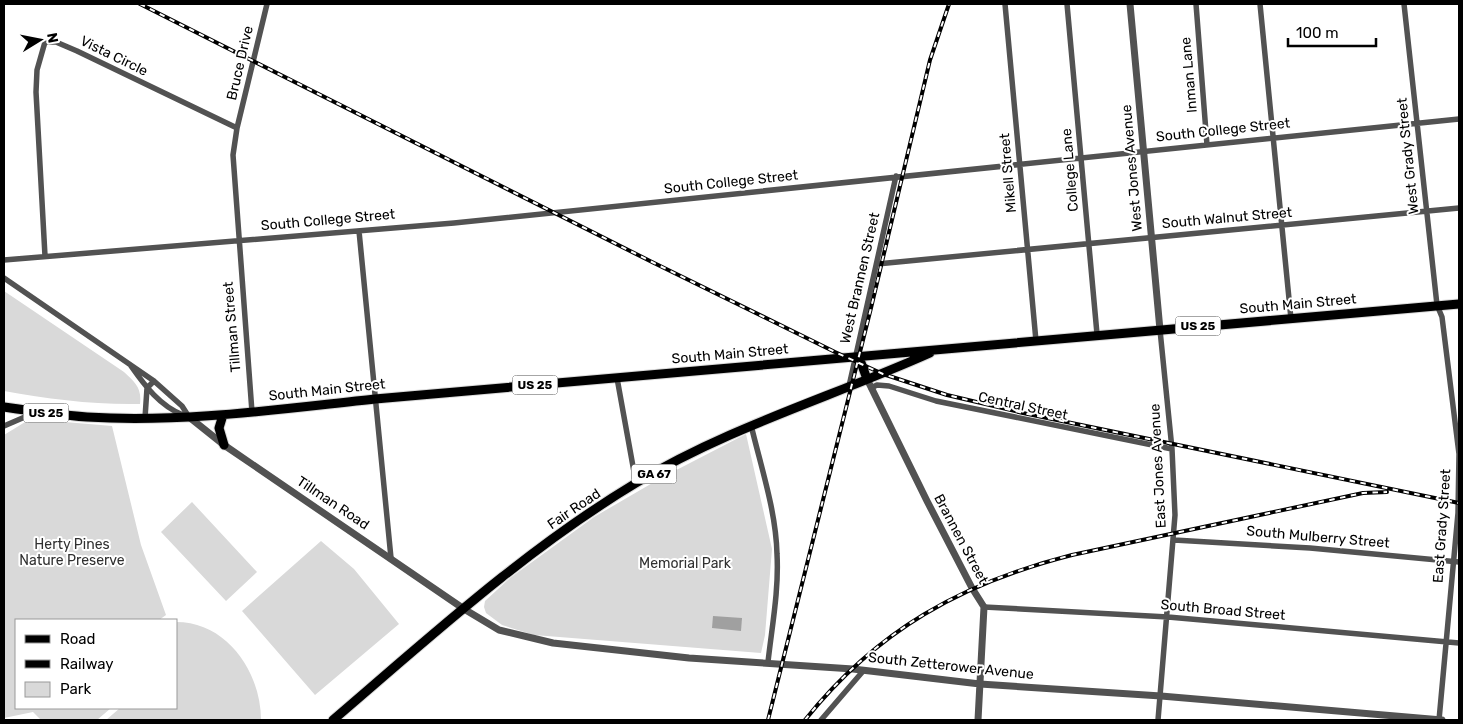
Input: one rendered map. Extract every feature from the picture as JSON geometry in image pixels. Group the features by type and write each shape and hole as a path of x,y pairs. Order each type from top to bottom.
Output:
{"main road":[{"name":"South Main Street","path":"4,407 88,417 145,418 223,415 375,399 937,350 1097,334 1459,304"},
{"name":"GA 67","path":"869,383 937,350"},
{"path":"857,357 869,383"},
{"name":"Fair Road","path":"333,720 518,562 636,483 751,425 849,386 869,383"},
{"path":"223,415 219,428 224,445"}],"street":[{"name":"Bruce Drive","path":"237,128 267,4"},
{"name":"Mikell Street","path":"1005,4 1036,340"},
{"name":"College Lane","path":"1067,4 1097,334"},
{"name":"West Jones Avenue","path":"1130,4 1160,330"},
{"name":"Inman Lane","path":"1196,4 1207,145"},
{"path":"1260,4 1291,318"},
{"name":"West Grady Street","path":"1404,4 1437,305"},
{"name":"Vista Circle","path":"45,256 36,92 37,70 45,42 56,42 77,51 237,128"},
{"name":"South College Street","path":"4,260 359,231 640,204 1020,163 1459,119"},
{"path":"237,128 234,154 238,241"},
{"name":"West Brannen Street","path":"849,386 896,176"},
{"name":"South Walnut Street","path":"877,264 1459,208"},
{"path":"359,231 391,558"},
{"name":"Tillman Street","path":"238,241 252,412"},
{"name":"Tillman Road","path":"4,278 127,360 182,406 188,417"},
{"name":"East Grady Street","path":"1437,305 1442,317 1459,454 1456,562 1446,642 1440,720"},
{"name":"East Jones Avenue","path":"1158,720 1174,540 1172,449 1160,330"},
{"name":"Tillman Road","path":"127,360 147,388 173,411 188,417 224,445 464,609"},
{"path":"617,378 636,483"},
{"path":"145,418 147,388 154,381"},
{"name":"Central Street","path":"869,383 889,386 936,401 1172,449"},
{"name":"Brannen Street","path":"869,383 958,562 984,607"},
{"path":"4,426 37,412"},
{"path":"751,425 774,526 778,553 776,595 768,662"},
{"name":"South Mulberry Street","path":"1174,540 1282,546 1456,562"},
{"path":"978,720 984,607"},
{"name":"South Broad Street","path":"984,607 1168,617 1459,643"},
{"name":"South Zetterower Avenue","path":"464,609 498,630 548,642 689,658 864,670 980,684 1161,696 1440,720"},
{"path":"821,720 864,670"}],"green space":[{"path":"4,291 124,372 139,389 140,404 72,401 4,391"},
{"name":"Herty Pines Nature Preserve","path":"30,419 112,426 141,545 166,615 160,619 15,619 15,709 110,709 97,720 41,720 33,712 4,718 4,435"},
{"name":"Memorial Park","path":"746,434 772,549 765,635 761,653 534,635 502,625 486,613 485,601 510,578 594,517 661,478"},
{"path":"192,502 257,572 226,601 161,532"},
{"path":"321,541 354,569 399,624 315,695 242,611"},
{"path":"178,622 194,624 211,631 225,640 238,653 248,668 255,684 261,720 106,720 119,709 178,709"}],"shaded area":[{"path":"713,616 742,618 741,631 712,628"}],"railway":[{"path":"140,4 652,262 883,374 947,395 1023,413 1459,503"},
{"path":"768,720 871,308 930,60 949,4"},
{"path":"805,720 833,688 862,660 892,636 924,614 994,580 1032,566 1072,555 1363,493 1387,492"}]}
